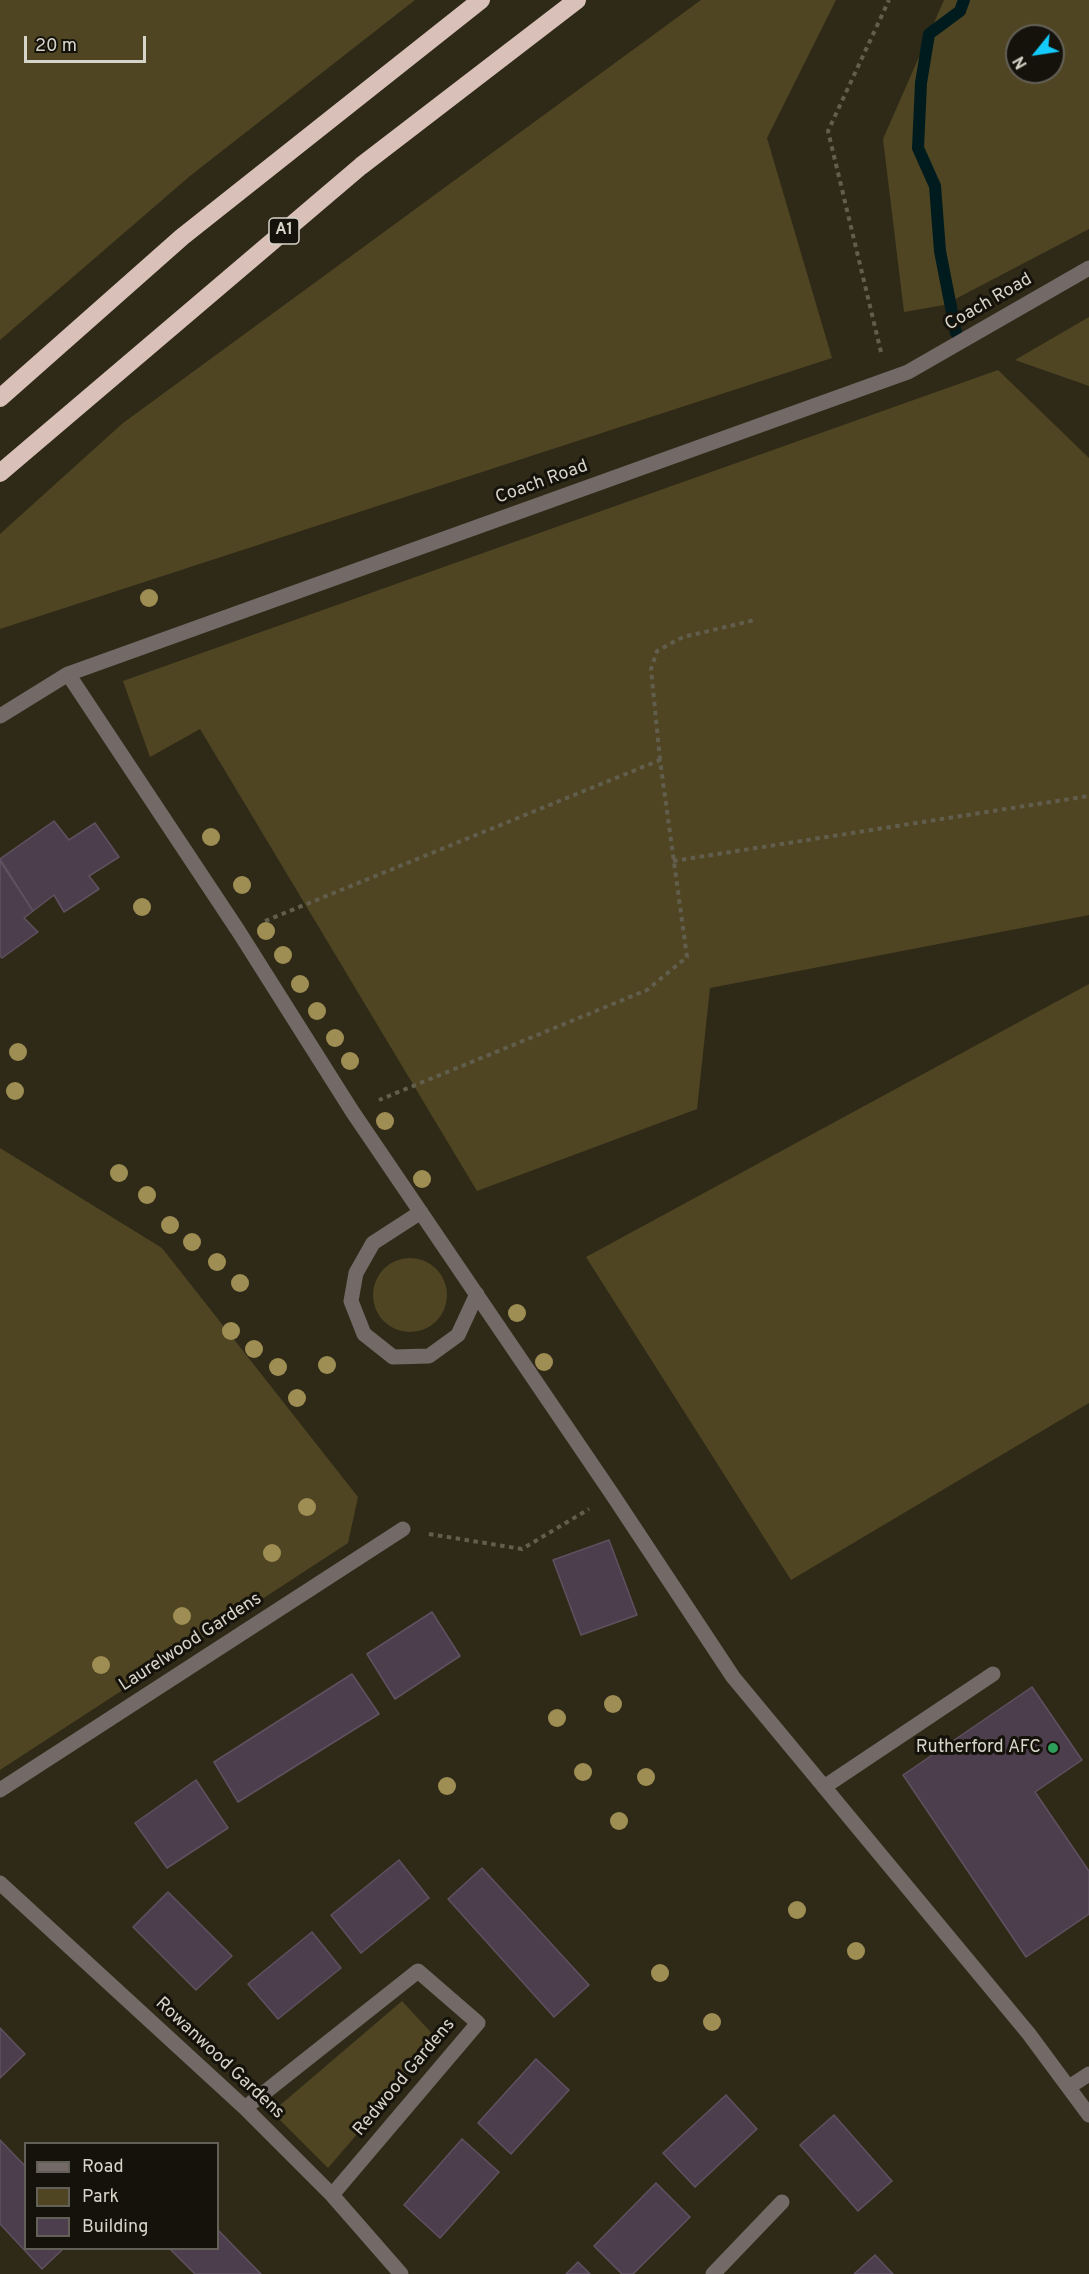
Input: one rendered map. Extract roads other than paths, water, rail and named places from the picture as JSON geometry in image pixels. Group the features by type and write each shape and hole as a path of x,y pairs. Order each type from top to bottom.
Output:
{"highway":[{"path":"0,398 183,237 481,0"},
{"name":"A1","path":"0,473 361,166 577,0"}],"street":[{"name":"Coach Road","path":"0,716 68,674 908,372 1089,268"},
{"path":"68,674 240,932 352,1111 612,1494 733,1677 1029,2034 1089,2115"},
{"path":"421,1212 373,1243 356,1274 351,1301 364,1334 393,1357 429,1356 458,1335 477,1294"},
{"name":"Laurelwood Gardens","path":"0,1791 403,1529"},
{"path":"824,1787 993,1674"},
{"name":"Rowanwood Gardens","path":"0,1882 245,2108 332,2195 401,2274"},
{"name":"Redwood Gardens","path":"245,2108 418,1971 478,2023 332,2195"},
{"path":"1069,2087 1089,2074"},
{"path":"713,2274 782,2202"}],"waterway":[{"path":"956,333 940,251 935,186 918,148 921,83 929,34 960,11 964,0"}],"place":[{"name":"Rutherford AFC","path":"1053,1748"}]}
